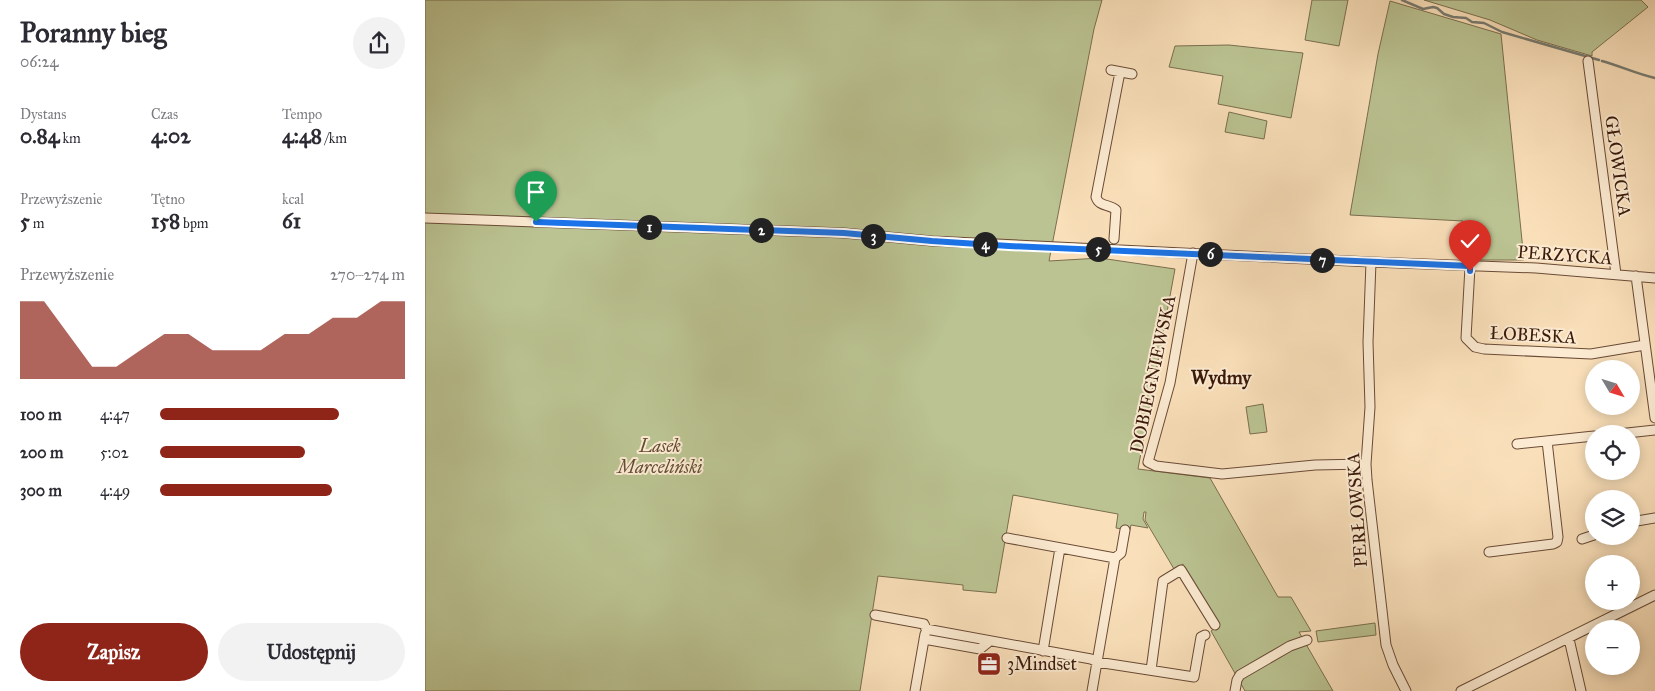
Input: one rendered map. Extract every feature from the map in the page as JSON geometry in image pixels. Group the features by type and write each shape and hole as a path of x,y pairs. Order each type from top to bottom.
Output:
{"street":[{"name":"GŁOWICKA","path":"1588,61 1617,274"},
{"path":"1114,239 1116,210 1102,204 1096,197 1116,71 1132,74"},
{"name":"PERZYCKA","path":"425,218 844,233 932,241 1536,268 1655,278"},
{"name":"DOBIEGNIEWSKA","path":"1193,253 1170,383 1148,462 1156,466 1221,474 1315,465 1366,464"},
{"name":"PERŁOWSKA","path":"1371,262 1368,342 1371,407 1366,464 1386,645 1393,665 1406,691"},
{"name":"ŁOBESKA","path":"1470,266 1466,338 1475,347 1485,350 1591,354 1645,345"},
{"path":"1636,276 1655,418"},
{"path":"1640,432 1655,430"},
{"path":"1517,444 1585,437"},
{"path":"1489,552 1557,542 1547,441"},
{"path":"1640,520 1655,518"},
{"path":"1092,691 1115,558 1121,553 1125,530"},
{"path":"1007,538 1115,558"},
{"path":"1043,650 1060,548"},
{"path":"1151,670 1163,581 1181,570 1215,625"},
{"path":"1461,691 1655,595"},
{"path":"875,615 924,624 924,639 915,691"},
{"path":"925,629 1091,659 1097,662 1194,677 1201,637 1205,635"},
{"path":"924,639 980,649 990,641"},
{"path":"1569,639 1581,691"},
{"path":"1235,691 1237,680 1241,675 1290,646 1307,640"}],"green space":[{"name":"Lasek Marceliński","path":"425,0 1102,0 1094,29 1049,261 1100,258 1175,269 1138,469 1210,478 1278,597 1291,597 1311,631 1299,632 1333,691 1245,691 1211,631 1219,625 1183,564 1174,569 1145,520 1146,512 1144,512 1143,519 1148,528 1131,525 1130,530 1116,528 1118,514 1013,495 996,593 963,590 963,585 878,576 860,691 425,691"},
{"path":"1312,0 1348,0 1339,46 1305,40"},
{"path":"1424,0 1641,0 1648,7 1592,52 1592,56 1537,40 1490,20"},
{"path":"1390,1 1501,34 1524,260 1463,260 1463,221 1350,215 1378,54"},
{"path":"1229,45 1303,53 1291,118 1218,104 1223,76 1169,67 1175,46"},
{"path":"1229,112 1267,121 1264,139 1225,132"},
{"path":"1263,404 1267,432 1250,434 1246,407"},
{"path":"1375,623 1376,635 1318,642 1316,631"}],"waterway":[{"path":"1402,0 1423,9 1437,8 1444,14 1453,17 1484,23 1502,32 1599,60"},
{"path":"1602,61 1655,78"}],"place":[{"name":"3Mindset","path":"989,664"}],"district":[{"name":"Wydmy","path":"1221,377"}],"route":[{"path":"536,222 844,233 1009,246 1470,266 1470,271"}]}
